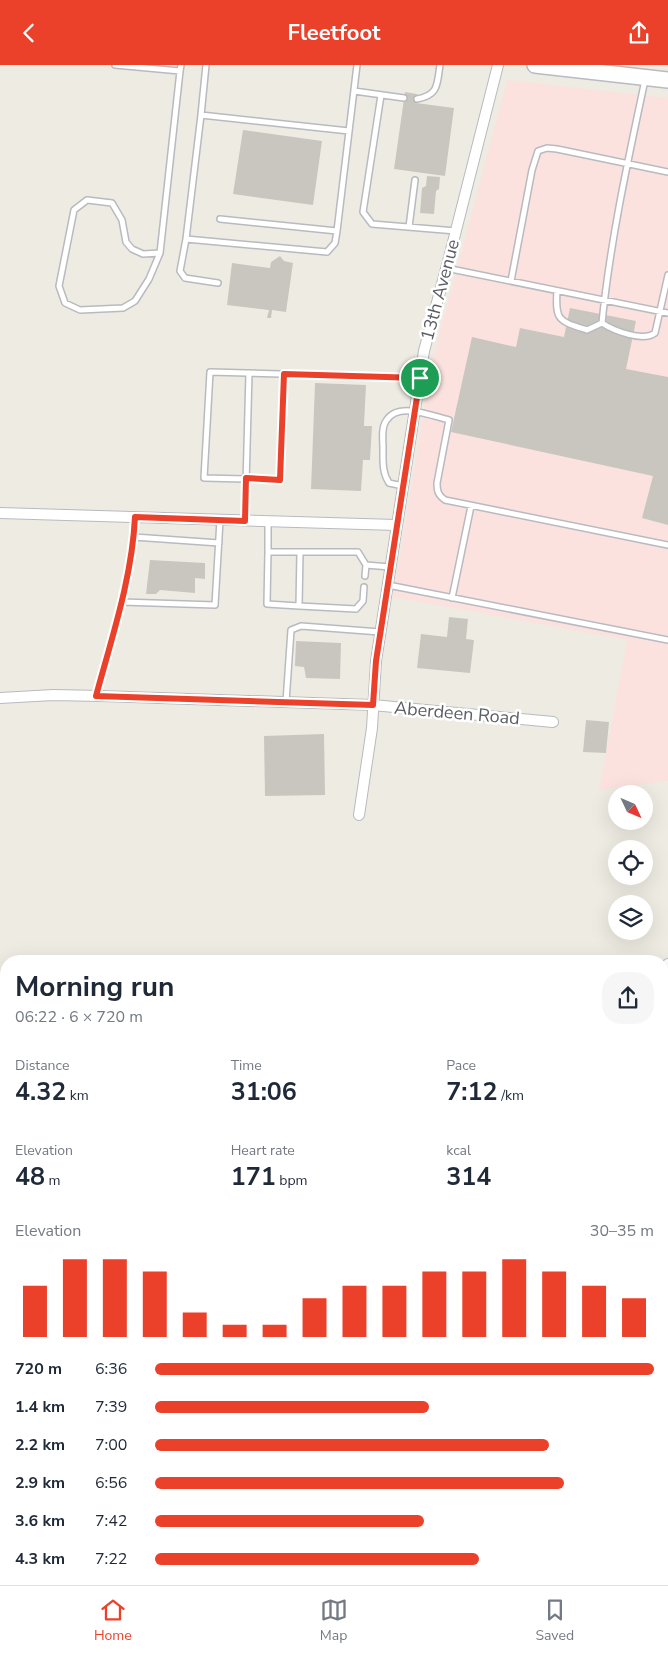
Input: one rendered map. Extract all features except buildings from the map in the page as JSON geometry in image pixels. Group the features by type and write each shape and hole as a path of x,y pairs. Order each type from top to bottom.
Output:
{"main road":[{"path":"535,65 668,80"}],"street":[{"name":"13th Avenue","path":"359,815 372,728 376,661 424,351 498,65"},
{"path":"0,513 396,525"},
{"name":"Aberdeen Road","path":"0,698 53,695 373,705 553,722"}],"lane":[{"path":"115,65 180,68 160,253 149,279 135,301 123,308 80,310 65,303 59,286 74,210 87,200 112,203 122,220 126,242 132,249 143,254 160,253"},
{"path":"206,65 186,239 180,271 185,278 218,283"},
{"path":"186,239 327,252 335,243 337,231 357,65"},
{"path":"417,99 428,97 435,89 440,65"},
{"path":"602,323 604,299 627,164 645,77"},
{"path":"354,91 404,98"},
{"path":"380,95 363,212 372,224 456,231"},
{"path":"201,115 349,131"},
{"path":"511,281 532,170 538,151 547,148 557,149 668,172"},
{"path":"409,227 415,180"},
{"path":"220,219 337,231"},
{"path":"446,268 668,313"},
{"path":"602,323 612,330 642,337 651,336 657,328 668,275"},
{"path":"557,291 556,307 559,317 564,323 586,330 602,323"},
{"path":"284,374 280,480 204,478 210,372 249,373 284,374 420,378"},
{"path":"245,521 249,373"},
{"path":"403,486 389,483 384,475 385,422 392,415 402,411 449,420 438,472 437,490 445,500 668,545"},
{"path":"452,598 472,506"},
{"path":"96,696 122,602 134,537 135,517"},
{"path":"122,602 215,605 220,519"},
{"path":"268,521 267,605 356,609 363,601 364,587"},
{"path":"134,537 219,543"},
{"path":"268,551 358,552 366,565 365,576"},
{"path":"299,606 300,552"},
{"path":"366,565 390,567"},
{"path":"388,585 668,639"},
{"path":"286,702 291,629 301,626 381,631"}],"shaded area":[{"path":"507,80 668,98 668,781 637,785 608,785 608,789 599,790 627,640 393,597 432,362"}],"route":[{"path":"284,374 420,378 376,661 373,705 96,696 122,602 134,537 135,517 245,521 246,478 280,480 284,374"}]}
